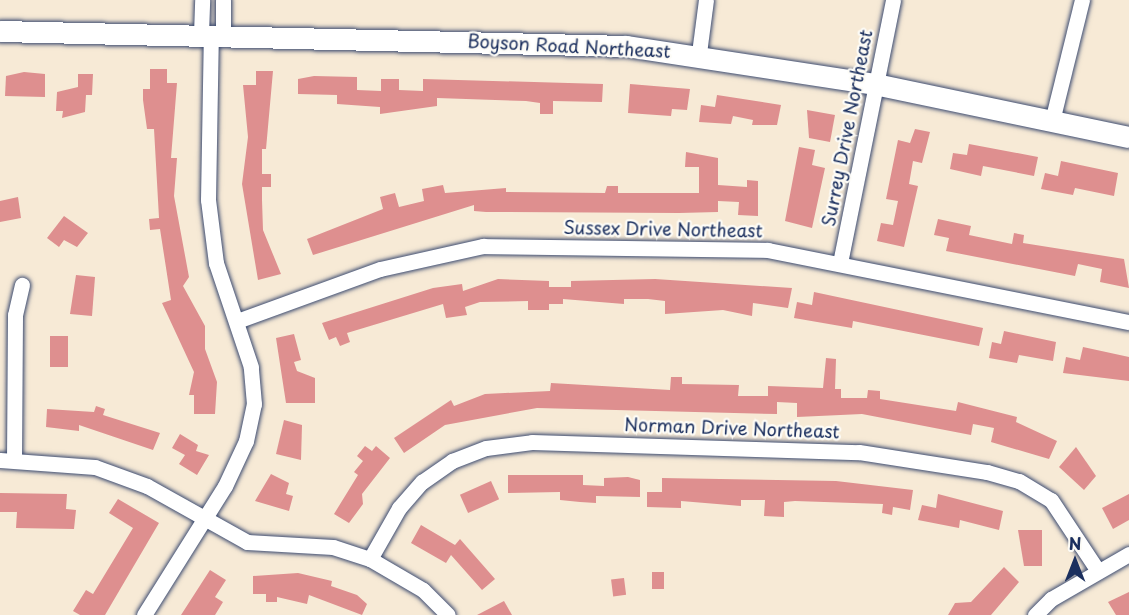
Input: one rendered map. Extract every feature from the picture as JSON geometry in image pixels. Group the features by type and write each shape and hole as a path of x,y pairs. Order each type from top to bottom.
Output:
{"main road":[{"name":"Boyson Road Northeast","path":"0,31 626,45 699,53 875,84 1129,137"}],"street":[{"path":"202,0 212,35"},
{"path":"144,615 204,520 246,441 254,404 251,367 216,263 208,201 212,35 223,0"},
{"path":"699,53 706,0"},
{"name":"Surrey Drive Northeast","path":"840,263 893,0"},
{"path":"1052,122 1082,0"},
{"name":"Sussex Drive Northeast","path":"237,321 380,269 483,246 728,247 840,263 1129,322"},
{"path":"22,285 15,315 7,460 70,462 122,474 247,542 333,547 370,559 423,590 448,615"},
{"name":"Norman Drive Northeast","path":"370,559 399,508 422,482 452,461 486,448 532,442 859,452 987,472 1019,481 1051,500 1098,571"},
{"path":"1035,615 1098,571 1129,554"}],"building":[{"path":"150,69 167,69 167,83 177,83 171,158 177,158 174,196 189,277 183,286 205,326 205,349 217,382 215,414 194,414 194,395 189,395 194,372 162,303 171,300 160,229 150,230 149,219 159,218 154,129 147,129 143,100 143,89 150,89"},
{"path":"256,71 273,71 266,149 262,149 262,174 271,174 271,187 262,187 263,230 281,274 258,280 242,184 248,137 243,85 256,85"},
{"path":"24,72 45,74 45,97 5,96 6,76"},
{"path":"78,74 93,74 92,95 86,95 85,112 62,118 63,111 56,111 57,92 78,87"},
{"path":"314,76 357,77 357,90 381,91 381,79 399,79 399,90 423,91 423,79 603,84 602,102 553,101 553,114 540,114 540,103 437,98 437,106 380,114 380,107 337,104 337,95 298,94 298,79"},
{"path":"630,84 690,89 687,110 672,109 671,116 628,113"},
{"path":"717,95 781,105 777,125 752,125 753,120 733,116 731,124 699,122 701,105 715,107"},
{"path":"807,110 835,115 830,142 809,138"},
{"path":"915,129 930,132 922,163 913,161 909,184 918,186 904,247 877,241 881,223 893,225 898,201 886,199 898,140 910,143"},
{"path":"969,144 1038,157 1034,176 983,166 981,176 950,169 953,153 967,155"},
{"path":"799,147 815,150 812,165 825,168 812,228 785,221"},
{"path":"686,152 718,158 718,185 747,187 747,180 758,181 758,216 738,215 739,202 718,201 718,212 679,213 486,212 474,211 474,205 313,255 307,239 383,209 380,197 395,193 399,207 424,201 422,189 443,185 445,193 506,188 506,192 605,193 607,186 618,186 618,193 699,193 699,167 685,167"},
{"path":"1061,161 1118,173 1114,196 1075,188 1073,195 1041,189 1045,173 1058,176"},
{"path":"18,197 21,218 0,222 0,201"},
{"path":"64,216 88,233 77,247 64,240 59,247 47,238"},
{"path":"938,219 971,226 969,235 1012,244 1014,233 1024,235 1023,243 1124,259 1129,288 1100,282 1102,269 1078,264 1075,276 946,251 949,238 934,235"},
{"path":"76,275 95,277 92,316 70,314"},
{"path":"498,279 549,281 549,287 571,287 571,281 655,279 792,288 788,308 753,303 752,316 723,310 665,314 665,301 648,299 624,299 624,304 563,299 563,304 549,304 549,310 528,310 528,301 480,302 465,307 467,315 446,318 443,304 347,333 350,342 340,346 336,337 329,340 322,323 433,288 462,284 463,291"},
{"path":"814,292 983,328 979,346 853,321 852,328 794,318 797,302 812,305"},
{"path":"1004,331 1056,342 1053,361 1019,355 1017,363 989,358 992,342 1001,344"},
{"path":"294,334 301,360 294,362 297,371 315,378 315,403 286,403 276,338"},
{"path":"50,336 68,336 68,367 50,367"},
{"path":"1083,347 1129,357 1129,381 1063,373 1066,357 1080,360"},
{"path":"826,358 836,359 835,389 841,389 841,398 867,398 868,390 880,391 880,399 956,411 958,402 1017,417 1016,422 1057,441 1049,459 991,442 994,428 973,424 971,435 862,414 797,417 797,403 777,402 777,414 537,408 445,425 404,453 394,438 451,400 454,406 485,394 550,391 551,383 670,390 671,377 682,377 682,384 739,385 738,396 768,396 768,386 823,388"},
{"path":"96,406 105,409 103,415 160,433 153,450 79,425 79,431 46,427 47,409 94,412"},
{"path":"284,420 302,425 301,460 276,454"},
{"path":"180,434 198,445 196,451 209,455 197,475 179,464 185,455 172,448"},
{"path":"365,446 372,451 376,446 390,458 362,494 363,504 349,523 334,514 358,475 354,472 363,461 357,456"},
{"path":"1076,447 1096,476 1084,490 1059,467"},
{"path":"271,474 289,483 286,494 293,496 289,511 255,501"},
{"path":"508,475 583,475 583,485 604,486 604,478 628,477 640,480 640,497 596,496 596,503 560,500 560,492 508,493"},
{"path":"662,478 836,481 913,490 910,510 893,507 892,515 882,513 883,504 795,501 784,502 784,517 764,516 765,500 741,500 741,506 681,501 681,508 647,507 647,492 662,492"},
{"path":"491,481 499,499 468,513 460,495"},
{"path":"0,493 67,494 66,509 76,510 74,529 16,528 17,512 0,512"},
{"path":"938,494 1003,511 999,530 960,520 959,528 918,520 922,505 936,508"},
{"path":"1129,494 1129,520 1113,529 1102,508"},
{"path":"118,499 159,523 105,615 80,615 73,611 86,590 93,594 133,528 109,513"},
{"path":"421,525 455,545 460,539 495,579 482,590 451,555 446,563 411,543"},
{"path":"1018,530 1042,530 1042,566 1024,566"},
{"path":"1004,567 1019,582 991,615 948,615 955,603 971,602"},
{"path":"210,570 226,580 215,597 223,602 215,615 181,615"},
{"path":"652,572 664,572 664,589 652,589"},
{"path":"298,573 332,581 331,586 357,595 367,604 362,615 309,595 307,604 277,597 277,602 266,602 266,594 253,594 253,576"},
{"path":"624,578 626,595 613,596 611,580"},
{"path":"1129,592 1129,615 1116,615 1108,602"},
{"path":"504,601 512,615 477,615"}]}
